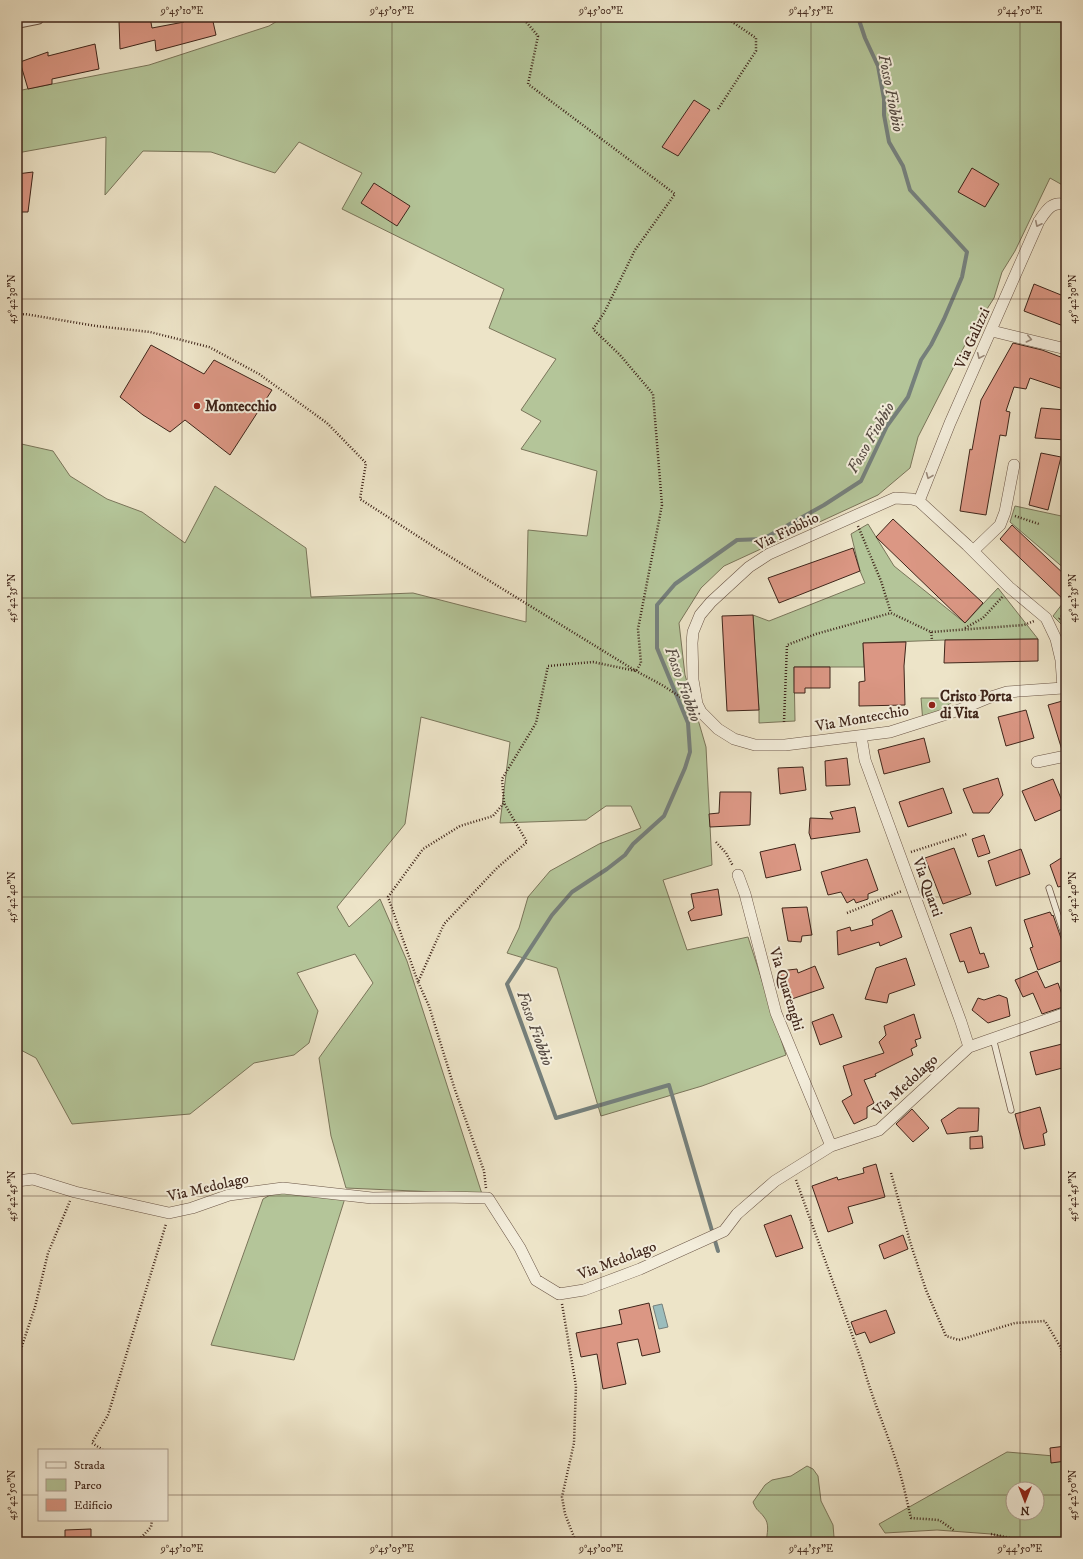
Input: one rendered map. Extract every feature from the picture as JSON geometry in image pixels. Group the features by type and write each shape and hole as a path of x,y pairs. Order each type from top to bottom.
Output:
{"street":[{"path":"17,21 37,17"},
{"name":"Via Galizzi","path":"919,501 950,423 992,331 1039,221 1048,207 1055,204 1066,205"},
{"path":"992,331 1066,349"},
{"path":"973,551 1000,525 1005,512 1014,464"},
{"name":"Via Fiobbio","path":"692,703 693,632 700,615 711,602 749,567 769,554 895,498 912,498 919,501"},
{"path":"919,501 1009,587 1046,618 1056,639 1061,660 1064,688"},
{"name":"Via Montecchio","path":"692,703 718,729 734,739 755,745 785,746 890,732 923,723 1007,692 1064,688"},
{"name":"Via Quarti","path":"861,736 865,760 969,1047"},
{"path":"1037,762 1066,756"},
{"name":"Via Quarenghi","path":"738,875 745,894 776,1013 831,1146"},
{"name":"Via Medolago","path":"560,1294 584,1290 640,1269 724,1231 737,1214 775,1181 831,1146 879,1130 969,1047 1066,1013"},
{"name":"Via Medolago","path":"17,1181 33,1179 75,1192 169,1214 192,1208 229,1195 283,1188 372,1198 488,1198"},
{"path":"488,1198 520,1248 536,1280 560,1294"}],"lane":[{"path":"1050,888 1066,940"},
{"path":"993,1038 1012,1110"}],"path":[{"path":"522,17 538,36 528,84 675,194 635,250 604,313 593,329 620,355 653,394 662,505 638,629 641,663 636,671"},
{"path":"718,109 756,51 756,38 725,17"},
{"path":"17,315 25,314 96,326 150,332 209,347 260,374 328,422 366,463 360,499 436,548 636,671 692,703"},
{"path":"1005,512 1039,524"},
{"path":"854,516 881,580 890,613"},
{"path":"963,629 982,618 1001,600 1009,587"},
{"path":"784,722 787,645 816,634 890,613 931,632 1024,625 1046,618"},
{"path":"931,632 932,640"},
{"path":"418,982 444,924 497,868 527,842 504,803 502,779 536,723 548,666 593,662 636,671"},
{"path":"488,1198 484,1171 455,1090 429,1006 418,982 388,897 423,849 460,826 493,816 504,803"},
{"path":"901,856 967,834"},
{"path":"716,842 726,853 738,875"},
{"path":"847,913 912,887"},
{"path":"792,1170 880,1413 900,1472 912,1518 939,1520 955,1531"},
{"path":"890,1173 926,1290 946,1336 959,1340 1015,1323 1045,1321 1061,1348 1066,1399"},
{"path":"17,1361 35,1307 48,1253 67,1205"},
{"path":"101,1449 92,1443 108,1415 169,1214"},
{"path":"560,1294 576,1386 574,1443 562,1497 565,1514 576,1542"},
{"path":"138,1542 152,1527 152,1521"},
{"path":"991,1534 1030,1542"}],"green space":[{"path":"284,17 1066,17 1066,187 1050,178 1015,251 1002,272 994,298 968,339 918,437 910,468 878,495 724,566 701,588 679,623 685,675 706,747 712,865 663,880 687,950 748,937 786,1055 702,1086 601,1116 557,968 507,953 519,928 528,897 550,871 599,844 641,828 631,806 606,806 586,820 500,823 510,742 421,717 405,824 337,907 349,927 380,899 407,961 482,1194 346,1188 331,1136 319,1058 373,983 355,954 297,973 318,1011 309,1043 294,1055 254,1063 190,1114 72,1124 36,1058 17,1048 17,443 53,451 70,476 107,499 142,512 185,543 215,486 306,548 311,597 413,593 526,622 528,530 587,536 597,471 521,449 541,421 521,410 556,359 489,328 504,289 342,209 362,173 299,142 275,173 211,152 143,151 105,195 106,137 17,153 17,91 149,65 269,26"},
{"path":"1015,506 1066,517 1066,570 1010,522"},
{"path":"868,524 894,566 965,623 998,588 1038,639 863,643 864,667 794,667 795,721 759,723 753,615 769,621 865,583 860,571 851,534"},
{"path":"1066,599 1066,622 1063,626 1053,616"},
{"path":"921,698 958,698 923,723"},
{"path":"283,1188 346,1195 294,1360 211,1345 263,1199"},
{"path":"1007,1452 1066,1457 1066,1542 1030,1542 991,1534 937,1530 885,1533 879,1524"},
{"path":"807,1466 813,1469 818,1476 821,1501 833,1525 834,1537 830,1542 766,1542 768,1529 767,1523 753,1502 765,1485 772,1480 791,1476"}],"water":[{"path":"662,1304 668,1327 659,1329 653,1306"}],"building":[{"path":"133,17 150,17 152,28 184,22 183,19 193,17 212,17 216,35 156,51 155,40 120,49 119,21"},
{"path":"95,44 99,69 52,79 52,84 28,89 20,62 48,52 48,56"},
{"path":"694,100 710,110 678,156 662,147"},
{"path":"972,168 999,184 985,207 958,192"},
{"path":"33,172 28,212 17,212 17,174"},
{"path":"374,183 410,206 397,226 361,203"},
{"path":"1034,284 1066,297 1066,327 1024,311"},
{"path":"1013,343 1042,350 1066,359 1066,390 1030,378 1026,389 1014,387 1006,411 1010,412 1006,436 1000,435 986,515 960,511 970,449 972,450 981,400"},
{"name":"Montecchio","path":"151,345 204,374 214,360 272,390 230,455 185,420 170,432 143,415 120,397"},
{"path":"1041,408 1066,410 1066,440 1035,438"},
{"path":"1041,453 1061,457 1048,510 1029,505"},
{"path":"893,519 983,603 965,623 876,537"},
{"path":"1012,525 1066,576 1066,602 1000,539"},
{"path":"853,548 860,571 779,603 768,578"},
{"path":"753,615 759,710 727,711 722,616"},
{"path":"1038,639 1038,661 944,663 945,640"},
{"path":"906,642 904,666 905,705 859,706 859,682 865,681 863,643"},
{"path":"794,667 830,667 830,688 805,688 805,693 794,693"},
{"path":"1066,700 1066,749 1062,750 1048,705"},
{"path":"1026,710 1034,738 1006,746 998,717"},
{"path":"924,738 930,762 884,774 878,750"},
{"path":"847,758 850,785 826,786 825,761"},
{"path":"803,767 806,790 780,794 778,768"},
{"path":"998,778 1003,795 989,813 973,813 963,789"},
{"path":"1053,779 1065,808 1035,821 1022,791"},
{"path":"943,788 952,813 908,827 899,802"},
{"path":"720,792 751,792 750,825 710,827 709,814 719,813"},
{"path":"855,807 860,832 811,839 809,833 810,818 833,819 830,812"},
{"path":"984,835 990,853 978,857 972,839"},
{"path":"795,844 801,870 766,878 760,852"},
{"path":"954,848 971,894 943,904 925,858"},
{"path":"1021,849 1030,874 996,886 988,861"},
{"path":"1066,855 1066,885 1058,887 1050,865"},
{"path":"867,859 878,890 868,894 868,899 856,903 854,899 847,903 841,892 828,895 821,872"},
{"path":"718,889 722,915 691,921 688,912 694,908 691,894"},
{"path":"807,907 812,935 802,936 801,942 788,941 782,908"},
{"path":"892,910 902,937 880,946 879,942 838,955 837,931 850,927 851,931 873,925 872,920"},
{"path":"1050,912 1052,916 1053,915 1062,941 1066,944 1066,959 1038,970 1030,948 1033,947 1024,920"},
{"path":"971,927 980,954 984,953 989,967 968,973 964,961 960,962 950,934"},
{"path":"906,958 915,985 889,994 887,1003 865,999 876,968"},
{"path":"815,966 824,988 786,1001 780,971 797,969 798,973"},
{"path":"1037,971 1045,988 1058,983 1066,1006 1042,1014 1033,993 1023,997 1015,980"},
{"path":"999,995 1007,998 1010,1016 988,1023 972,1010 978,998 984,1000"},
{"path":"833,1014 842,1037 820,1045 812,1022"},
{"path":"914,1014 921,1038 915,1040 917,1046 911,1049 913,1055 875,1074 876,1076 864,1080 874,1103 867,1107 867,1118 854,1124 842,1101 852,1095 843,1066 884,1053 879,1042 886,1035 884,1026"},
{"path":"1066,1043 1066,1067 1036,1075 1030,1052"},
{"path":"1040,1107 1047,1132 1043,1134 1045,1145 1024,1149 1015,1114"},
{"path":"958,1108 979,1108 978,1131 947,1134 941,1120"},
{"path":"912,1109 929,1128 913,1142 896,1124"},
{"path":"982,1136 983,1148 970,1149 970,1137"},
{"path":"876,1164 885,1197 848,1207 853,1223 828,1232 812,1186 837,1177 838,1180 864,1173 863,1168"},
{"path":"791,1215 803,1248 776,1257 764,1225"},
{"path":"903,1235 908,1249 884,1259 879,1245"},
{"path":"649,1303 660,1352 642,1356 638,1339 617,1343 626,1384 603,1389 597,1354 581,1357 576,1333 622,1324 619,1310"},
{"path":"886,1310 895,1333 870,1343 865,1332 856,1335 851,1322"},
{"path":"1066,1446 1066,1461 1051,1463 1050,1448"},
{"path":"91,1529 91,1542 65,1542 65,1530"}],"waterway":[{"name":"Fosso Fiobbio","path":"718,1251 669,1085 556,1118 507,984 552,915 572,892 625,855 633,844 664,816 685,768 690,752 688,723 657,648 657,605 675,584 737,540 763,539 824,505 861,481 887,426 908,397 921,360 931,345 944,319 962,277 967,252 910,190 903,166 889,142 884,115 884,99 878,66 865,38 858,17"}],"place":[{"name":"Montecchio","path":"197,406"},
{"name":"Cristo Porta di Vita","path":"932,705"}]}
